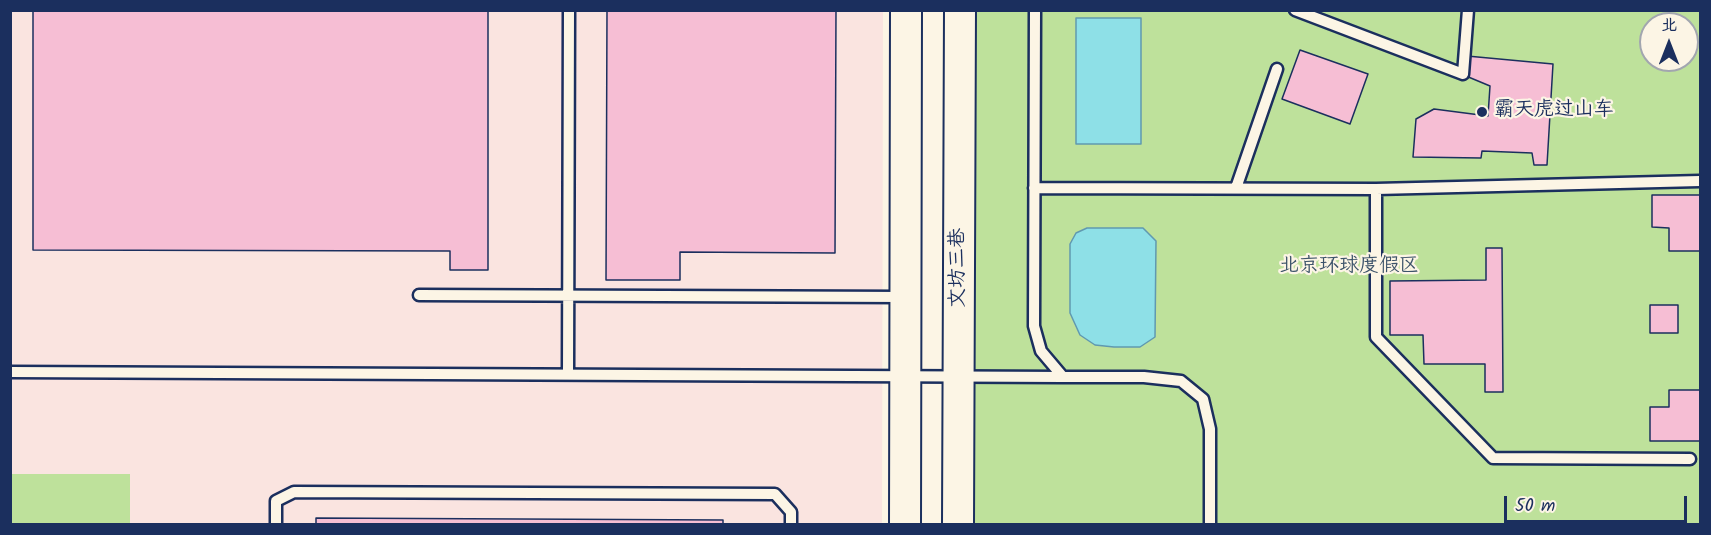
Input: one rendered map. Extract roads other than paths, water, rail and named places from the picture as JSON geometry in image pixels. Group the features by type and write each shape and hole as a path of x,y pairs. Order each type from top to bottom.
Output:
{"main road":[{"path":"905,525 906,10"},
{"name":"文坊三巷","path":"958,525 960,10"}],"lane":[{"path":"568,374 569,10"},
{"path":"1035,10 1034,326 1041,351 1063,377"},
{"path":"1295,10 1462,74 1468,10"},
{"path":"1236,188 1277,69"},
{"path":"1034,188 1376,189 1701,181"},
{"path":"1376,189 1376,338 1493,458 1690,459"},
{"path":"419,295 905,297"},
{"path":"10,372 959,374 1144,377 1181,381 1203,399 1210,429 1210,525"},
{"path":"276,525 276,501 294,492 775,494 791,512 791,525"}],"water":[{"path":"1076,18 1141,18 1141,144 1076,144"},
{"path":"1087,228 1143,228 1156,241 1155,337 1140,347 1095,345 1080,335 1070,313 1070,244 1076,233"}],"place":[{"name":"霸天虎过山车","path":"1482,112"}],"park label":[{"name":"北京环球度假区","path":"1349,268"}]}
